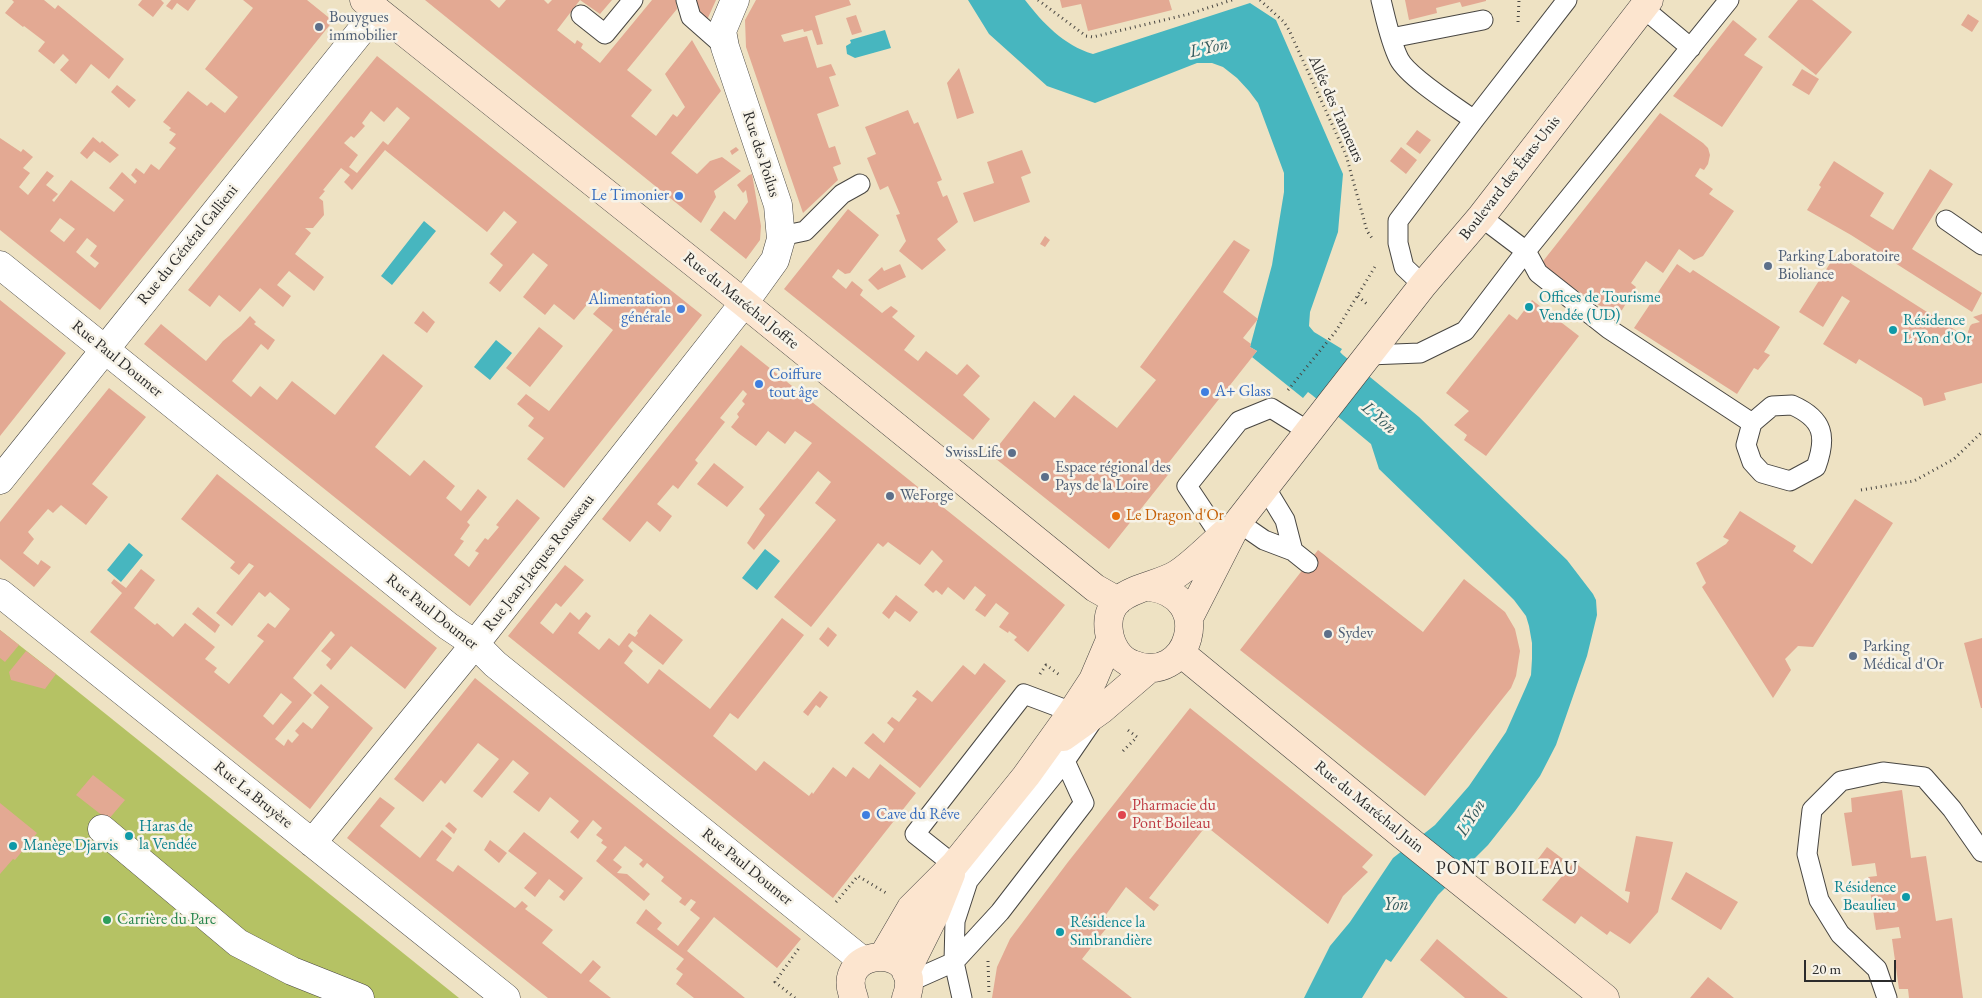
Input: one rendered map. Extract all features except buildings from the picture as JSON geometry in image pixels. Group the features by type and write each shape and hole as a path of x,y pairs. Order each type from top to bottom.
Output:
{"main road":[{"name":"Boulevard des États-Unis","path":"1314,424 1423,285 1481,217 1642,3"},
{"name":"Rue du Maréchal Joffre","path":"370,6 744,303 1095,588 1118,601"},
{"path":"1150,587 1159,588 1175,596 1181,602 1189,618 1190,632 1181,653 1170,662 1157,668 1135,666 1122,658 1113,647 1110,640 1109,620 1118,601 1133,590 1150,587 1177,574 1229,529 1265,487 1314,424"},
{"path":"1189,618 1229,529"},
{"path":"850,996 854,971 873,959 911,908 954,866 1070,722 1094,680 1110,640"},
{"name":"Rue du Maréchal Juin","path":"1181,653 1604,998"},
{"path":"1070,722 1101,710 1150,668"},
{"path":"909,988 954,866"},
{"path":"873,959 897,961 909,988"}],"street":[{"name":"Rue des Poilus","path":"735,0 722,31 725,47 778,205 781,236 775,260 744,303"},
{"name":"Rue du Général Gallieni","path":"0,480 370,6"},
{"name":"Rue Paul Doumer","path":"0,265 448,626 475,644 495,664 817,924 873,959"},
{"name":"Rue Jean-Jacques Rousseau","path":"312,843 475,644 744,303"},
{"name":"Rue La Bruyère","path":"0,592 506,998"},
{"path":"102,829 238,943 292,971 360,998"}],"lane":[{"path":"580,15 605,34 633,0"},
{"path":"686,0 691,17 725,47"},
{"path":"1381,0 1391,38 1400,61 1424,84 1474,120"},
{"path":"1423,285 1404,267 1398,243 1398,220 1567,0"},
{"path":"1369,355 1420,353 1465,331 1526,251 1729,0"},
{"path":"1642,3 1691,48"},
{"path":"1391,38 1483,20"},
{"path":"781,236 805,231 842,194 860,184"},
{"path":"1481,217 1526,251 1538,273 1604,325 1752,423"},
{"path":"1946,220 1982,245"},
{"path":"1792,405 1807,411 1821,429 1822,450 1816,467 1790,481 1762,473 1752,462 1746,445 1752,423 1772,406 1792,405"},
{"path":"1308,563 1293,551 1229,529 1187,486 1239,421 1272,408 1314,424"},
{"path":"1265,487 1285,520 1293,551"},
{"path":"909,988 954,962 1000,912 1084,803 1065,760 1070,722 1024,694 915,834 954,866"},
{"path":"962,998 954,962 955,921 968,881 1065,760 1101,710"},
{"path":"1887,998 1877,969 1840,934 1819,900 1807,854 1812,810 1841,781 1883,772 1924,777 1952,809 1982,852"}],"path":[{"path":"1038,0 1086,36 1093,37 1189,14 1232,0"},
{"name":"Allée des Tanneurs","path":"1260,0 1284,22 1289,30 1346,155 1367,231 1374,239"},
{"path":"1287,391 1336,331 1376,267 1375,258"},
{"path":"1861,490 1914,481 1954,460 1982,432"},
{"path":"795,998 775,982 817,924"},
{"path":"986,959 990,962 989,998"}],"green space":[{"name":"Haras de la Vendée","path":"0,630 56,674 459,998 0,998"}],"water":[{"path":"968,0 1025,0 1054,32 1072,45 1093,54 1250,3 1276,20 1343,174 1338,232 1310,312 1309,326 1314,332 1342,349 1340,352 1343,355 1419,417 1567,560 1596,600 1597,615 1587,656 1556,745 1540,776 1488,845 1438,895 1391,962 1386,959 1362,998 1304,998 1330,946 1350,922 1393,858 1435,825 1469,786 1506,732 1531,675 1532,643 1526,616 1514,600 1495,581 1379,469 1371,444 1308,392 1303,398 1252,357 1257,351 1250,347 1272,265 1284,192 1284,173 1258,103 1249,91 1223,67 1212,63 1197,63 1095,103 1047,86 989,34"},
{"path":"885,30 891,48 855,58 847,54 846,46 851,43 850,40"},
{"path":"424,221 436,231 392,285 381,276"},
{"path":"496,340 512,353 490,380 474,367"},
{"path":"129,543 143,555 121,582 107,570"},
{"path":"765,549 780,561 757,590 742,578"}],"place":[{"name":"Bouygues immobilier","path":"319,27"},
{"name":"Le Timonier","path":"679,196"},
{"name":"Parking Laboratoire Bioliance","path":"1768,266"},
{"name":"Offices de Tourisme Vendée (UD)","path":"1529,307"},
{"name":"Alimentation générale","path":"681,309"},
{"name":"Résidence L'Yon d'Or","path":"1893,330"},
{"name":"Coiffure tout âge","path":"759,384"},
{"name":"A+ Glass","path":"1205,392"},
{"name":"SwissLife","path":"1012,453"},
{"name":"Espace régional des Pays de la Loire","path":"1045,477"},
{"name":"WeForge","path":"890,496"},
{"name":"Le Dragon d'Or","path":"1116,516"},
{"name":"Sydev","path":"1328,634"},
{"name":"Parking Médical d'Or","path":"1853,656"},
{"name":"Cave du Rêve","path":"866,815"},
{"name":"Pharmacie du Pont Boileau","path":"1122,815"},
{"name":"Haras de la Vendée","path":"129,836"},
{"name":"Manège Djarvis","path":"13,846"},
{"name":"Résidence Beaulieu","path":"1906,897"},
{"name":"Carrière du Parc","path":"107,920"},
{"name":"Résidence la Simbrandière","path":"1060,932"}],"district":[{"name":"PONT BOILEAU","path":"1507,869"}],"water label":[{"name":"L'Yon","path":"1209,48"},
{"name":"L'Yon","path":"1379,418"},
{"name":"L'Yon","path":"1471,818"},
{"name":"Yon","path":"1396,905"}]}
